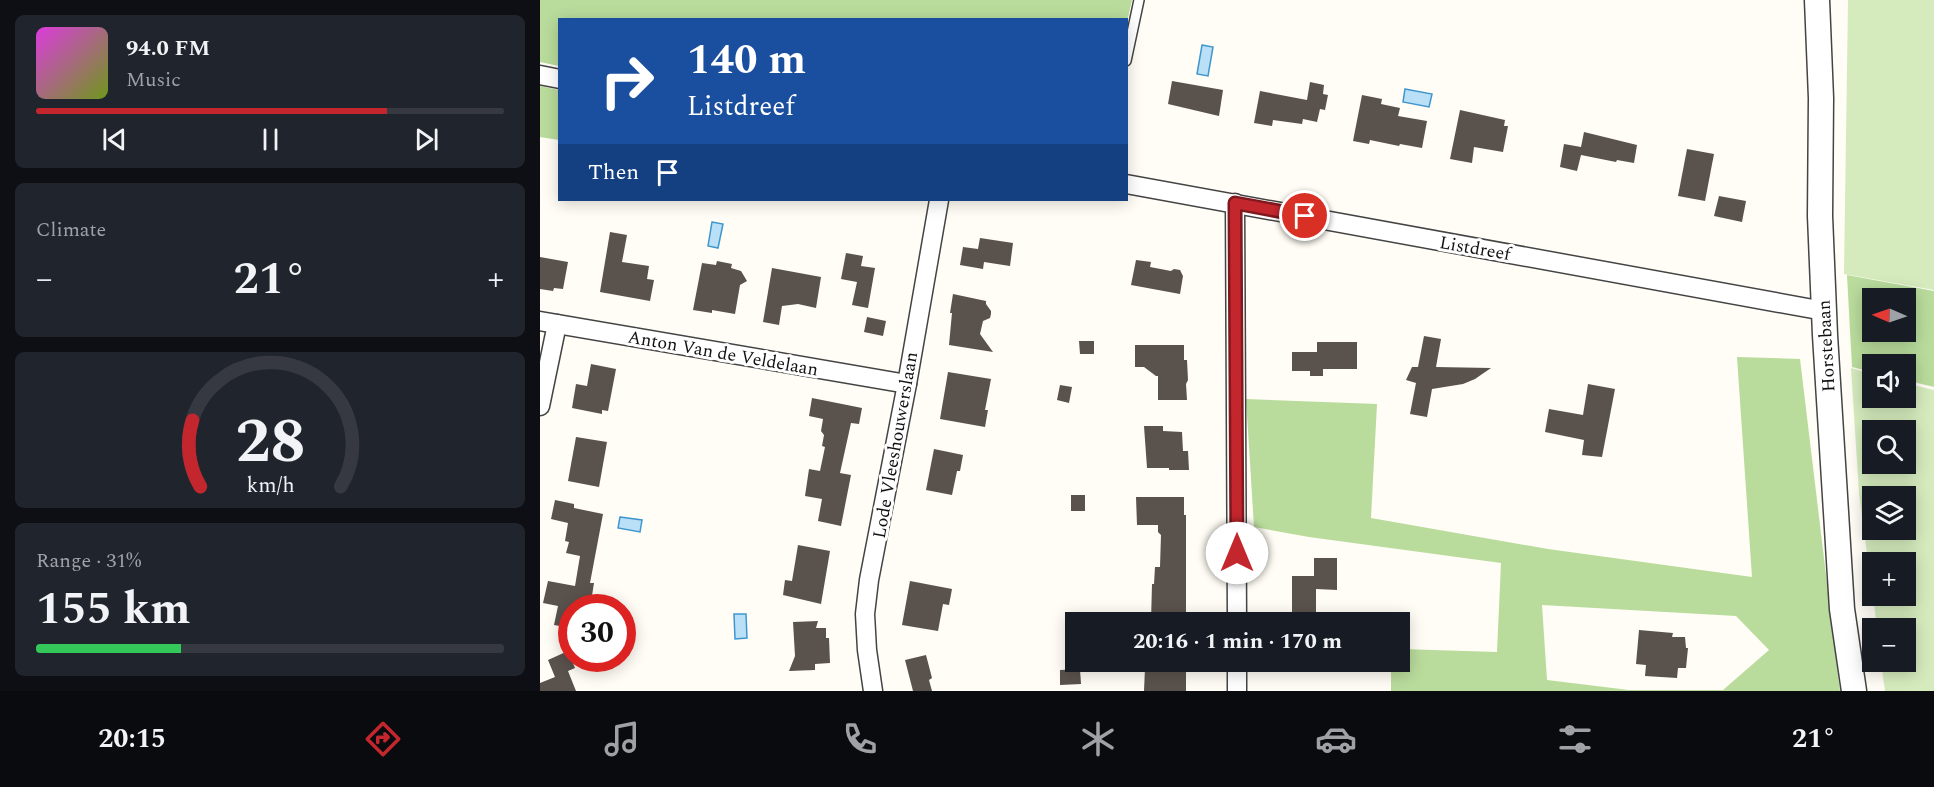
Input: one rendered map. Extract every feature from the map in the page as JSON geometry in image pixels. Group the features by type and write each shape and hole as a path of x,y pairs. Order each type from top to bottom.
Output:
{"street":[{"name":"Horstebaan","path":"1817,0 1821,98 1820,216 1824,311 1842,609 1854,691"},
{"path":"540,75 558,79"},
{"name":"Listdreef","path":"1128,183 1824,311"},
{"name":"Lode Vleeshouwerslaan","path":"873,691 865,614 869,580 907,384 939,201"},
{"path":"1235,203 1237,612"},
{"path":"540,406 548,322"},
{"name":"Anton Van de Veldelaan","path":"548,322 907,384"},
{"path":"1237,672 1237,691"}],"lane":[{"path":"1128,52 1139,0"}],"green space":[{"path":"540,0 1132,0 1128,18 558,18 558,66 540,62"},
{"path":"1848,0 1934,0 1934,290 1844,274"},
{"path":"540,86 558,90 558,140 540,137"},
{"path":"1847,275 1934,291 1934,387 1916,383 1916,354 1862,354 1862,370 1852,367"},
{"path":"1737,357 1800,359 1840,691 1391,691 1391,672 1410,672 1410,649 1497,652 1501,563 1309,537 1254,527 1246,399 1377,404 1371,518 1548,549 1752,577","holes":["1542,605 1736,616 1769,650 1723,690 1629,690 1547,680"]},
{"path":"1851,368 1862,371 1862,408 1916,408 1916,386 1934,390 1934,691 1885,691 1882,672 1916,672 1916,618 1876,618 1874,606 1916,606 1916,552 1867,552 1865,540 1916,540 1916,486 1862,486 1862,516"}],"water":[{"path":"1202,45 1213,47 1208,76 1197,74"},
{"path":"1405,89 1432,94 1429,107 1403,102"},
{"path":"712,222 723,224 718,248 708,246"},
{"path":"620,517 642,520 640,532 618,528"},
{"path":"734,614 746,614 747,638 735,639"}],"building":[{"path":"1172,81 1223,90 1219,116 1168,104"},
{"path":"1310,82 1324,85 1323,94 1328,95 1325,110 1320,109 1317,122 1303,119 1302,124 1273,120 1272,126 1254,123 1260,91 1307,100"},
{"path":"1362,95 1382,99 1381,104 1400,108 1398,116 1427,121 1422,148 1370,140 1369,144 1353,141"},
{"path":"1460,110 1505,120 1504,126 1508,126 1503,152 1474,147 1472,163 1450,159"},
{"path":"1584,132 1637,145 1634,163 1581,155 1577,171 1560,167 1564,144 1581,147"},
{"path":"1687,149 1714,154 1705,201 1678,196"},
{"path":"1719,196 1746,201 1742,222 1714,216"},
{"path":"610,232 627,235 622,262 649,266 647,279 654,280 650,301 600,292"},
{"path":"980,238 1013,243 1010,266 984,262 983,269 960,265 963,247 978,249"},
{"path":"846,253 863,256 861,266 875,268 868,308 852,305 857,282 841,279"},
{"path":"540,257 568,262 563,289 554,288 553,291 540,289"},
{"path":"1136,260 1151,262 1150,267 1171,271 1180,270 1183,276 1180,294 1131,285"},
{"path":"717,261 732,264 731,268 741,271 747,281 740,285 735,314 712,310 712,313 693,310 702,263 716,265"},
{"path":"772,268 821,277 816,308 798,304 782,306 779,325 763,322"},
{"path":"953,294 986,301 991,314 990,318 983,321 980,334 993,352 949,345"},
{"path":"867,317 886,321 883,336 864,332"},
{"path":"1424,336 1441,339 1436,367 1491,368 1463,384 1432,389 1427,417 1410,414 1416,383 1406,380 1412,367 1418,367"},
{"path":"1079,341 1094,341 1094,354 1080,354"},
{"path":"1317,342 1357,342 1357,369 1323,369 1323,376 1310,376 1310,371 1292,371 1292,352 1317,352"},
{"path":"1135,345 1184,345 1184,360 1187,360 1187,400 1158,400 1158,376 1144,367 1135,367"},
{"path":"591,364 616,369 608,411 602,410 602,414 572,408 576,384 587,386"},
{"path":"948,372 991,379 985,410 988,410 985,427 940,419"},
{"path":"1588,384 1615,389 1602,457 1582,455 1584,440 1545,432 1549,409 1583,415"},
{"path":"1060,385 1072,387 1069,403 1057,400"},
{"path":"812,398 862,408 859,424 851,423 840,473 851,475 841,526 818,521 822,499 805,496 809,469 820,471 825,447 822,446 823,419 809,416"},
{"path":"1144,426 1163,426 1163,431 1182,432 1183,451 1188,451 1189,470 1147,468"},
{"path":"576,437 607,442 599,487 568,481"},
{"path":"934,449 963,455 952,495 926,490"},
{"path":"1071,495 1085,495 1085,511 1071,511"},
{"path":"1136,497 1184,497 1186,612 1151,612 1155,567 1160,567 1161,535 1158,532 1158,525 1137,525"},
{"path":"555,500 574,504 574,508 603,514 590,583 594,583 592,594 558,594 558,606 543,603 548,581 575,586 580,556 566,553 569,542 565,541 568,523 551,519"},
{"path":"798,545 830,551 821,604 783,595 785,580 792,581"},
{"path":"1314,558 1337,558 1337,590 1316,589 1316,612 1292,612 1292,576 1314,576"},
{"path":"910,581 952,589 949,605 943,604 938,631 902,625"},
{"path":"558,606 558,626 554,625"},
{"path":"818,621 816,628 826,628 826,638 829,638 830,663 815,664 815,670 789,671 795,656 793,622"},
{"path":"1639,630 1673,633 1672,637 1685,637 1686,648 1688,648 1686,668 1678,668 1677,678 1645,676 1646,665 1636,664"},
{"path":"926,655 932,678 929,680 932,691 913,691 905,660"},
{"path":"558,656 558,672 568,672 576,691 540,691 540,683 555,677 548,660"},
{"path":"1060,670 1080,672 1081,684 1060,685"},
{"path":"1145,672 1186,672 1186,691 1144,691"}],"route":[{"path":"1237,553 1235,203 1305,216"}]}
